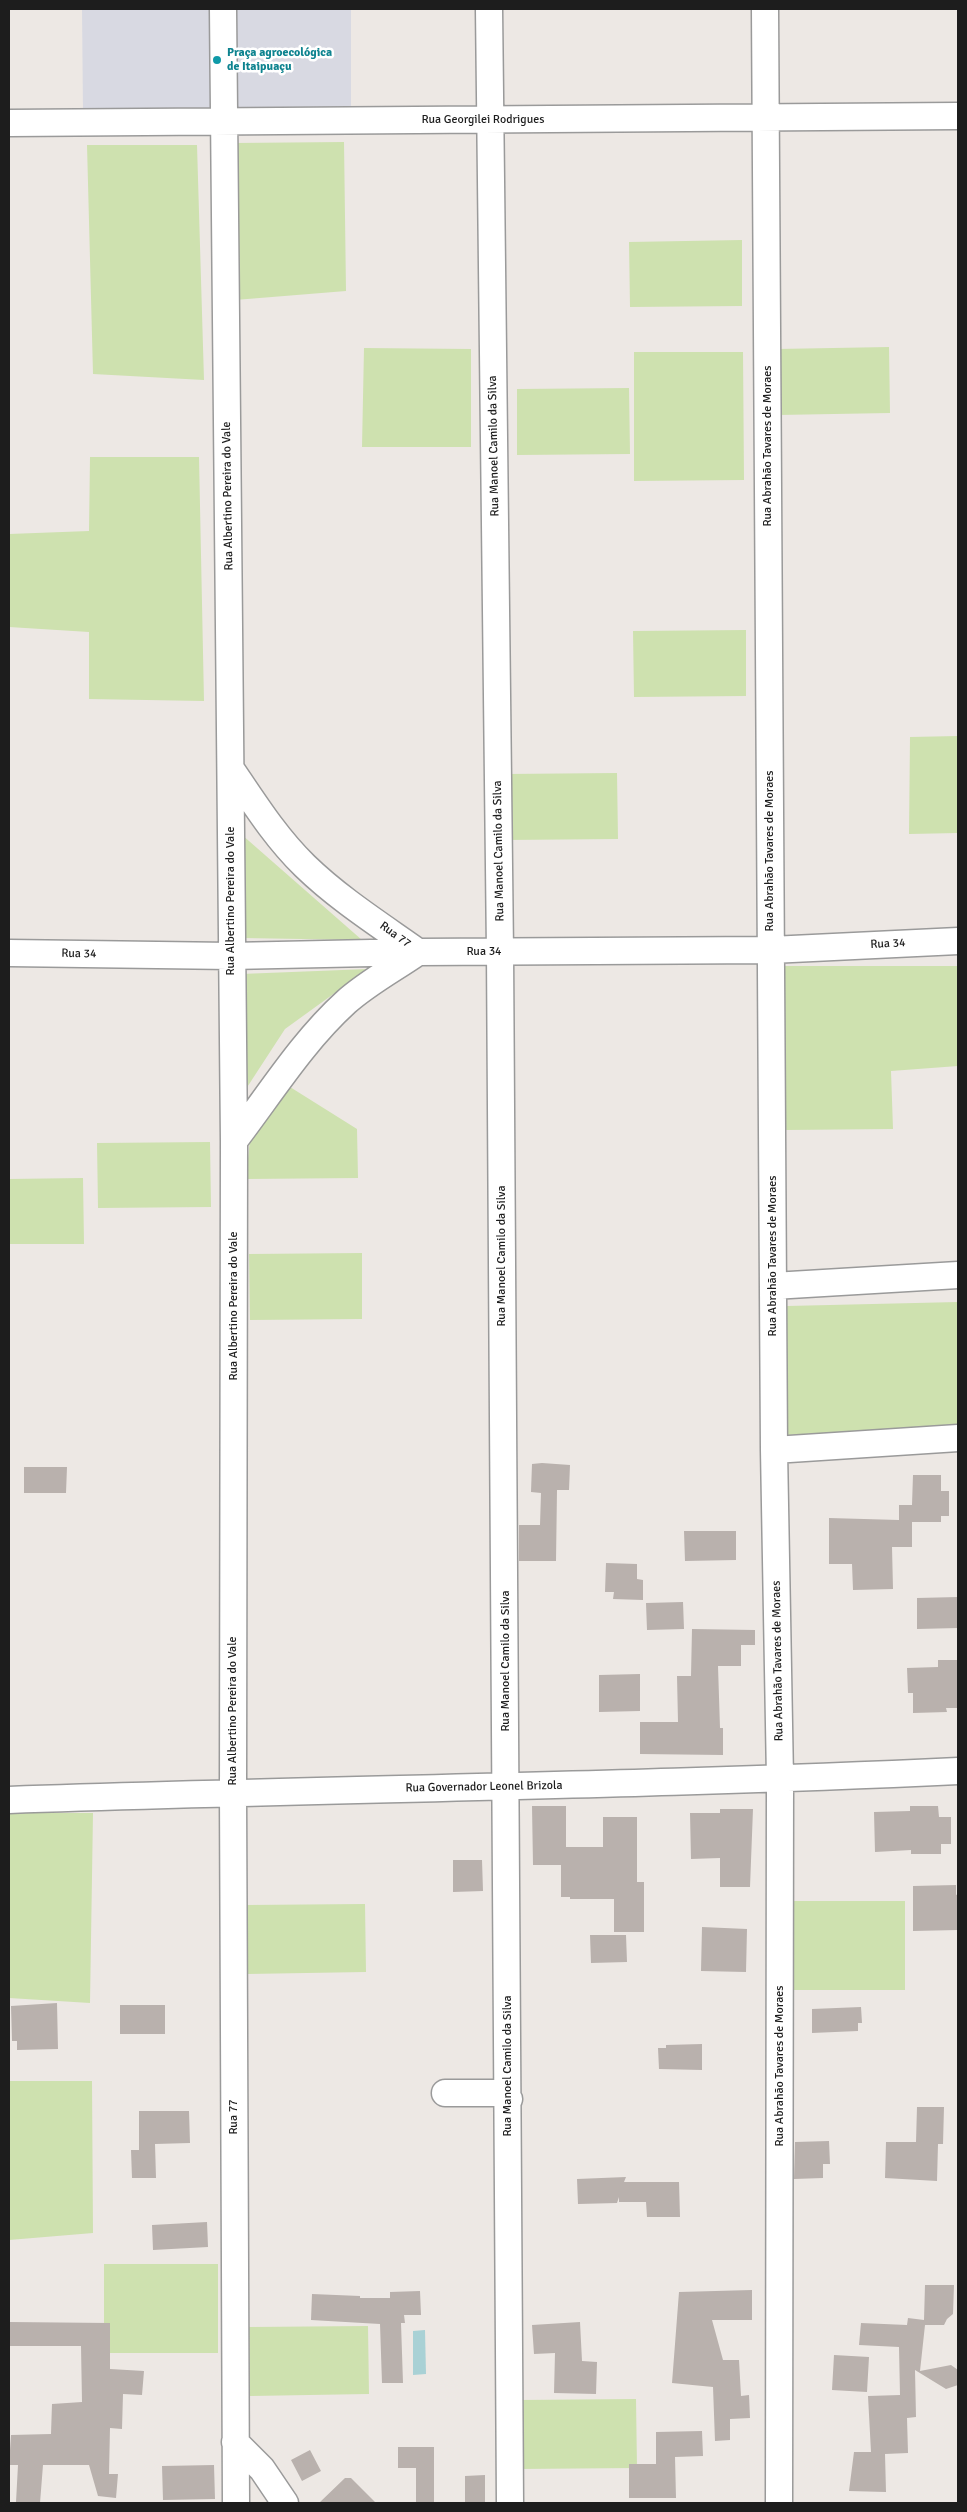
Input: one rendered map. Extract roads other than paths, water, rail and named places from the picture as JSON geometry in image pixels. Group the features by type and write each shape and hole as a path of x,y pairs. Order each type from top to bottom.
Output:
{"street":[{"name":"Rua Albertino Pereira do Vale","path":"223,9 234,1141 233,1792"},
{"name":"Rua Manoel Camilo da Silva","path":"489,9 500,952 507,1786 510,2503"},
{"name":"Rua Abrahão Tavares de Moraes","path":"765,9 774,1450 780,1780 779,2503"},
{"name":"Rua Georgilei Rodrigues","path":"9,123 958,116"},
{"name":"Rua 77","path":"230,769 279,838 305,867 344,899 418,952 348,1000 321,1027 300,1050 234,1141"},
{"name":"Rua 34","path":"9,953 232,956 418,952 771,950 958,941"},
{"path":"773,1286 958,1275"},
{"path":"774,1450 958,1438"},
{"name":"Rua Governador Leonel Brizola","path":"9,1800 233,1792 780,1780 958,1771"},
{"name":"Rua 77","path":"233,1792 236,2503"},
{"path":"446,2093 505,2093 509,2099"},
{"path":"235,2442 262,2469 285,2503"}],"water":[{"path":"425,2330 426,2374 413,2375 413,2331"}],"place":[{"name":"Praça agroecológica de Itaipuaçu","path":"217,60"}]}
